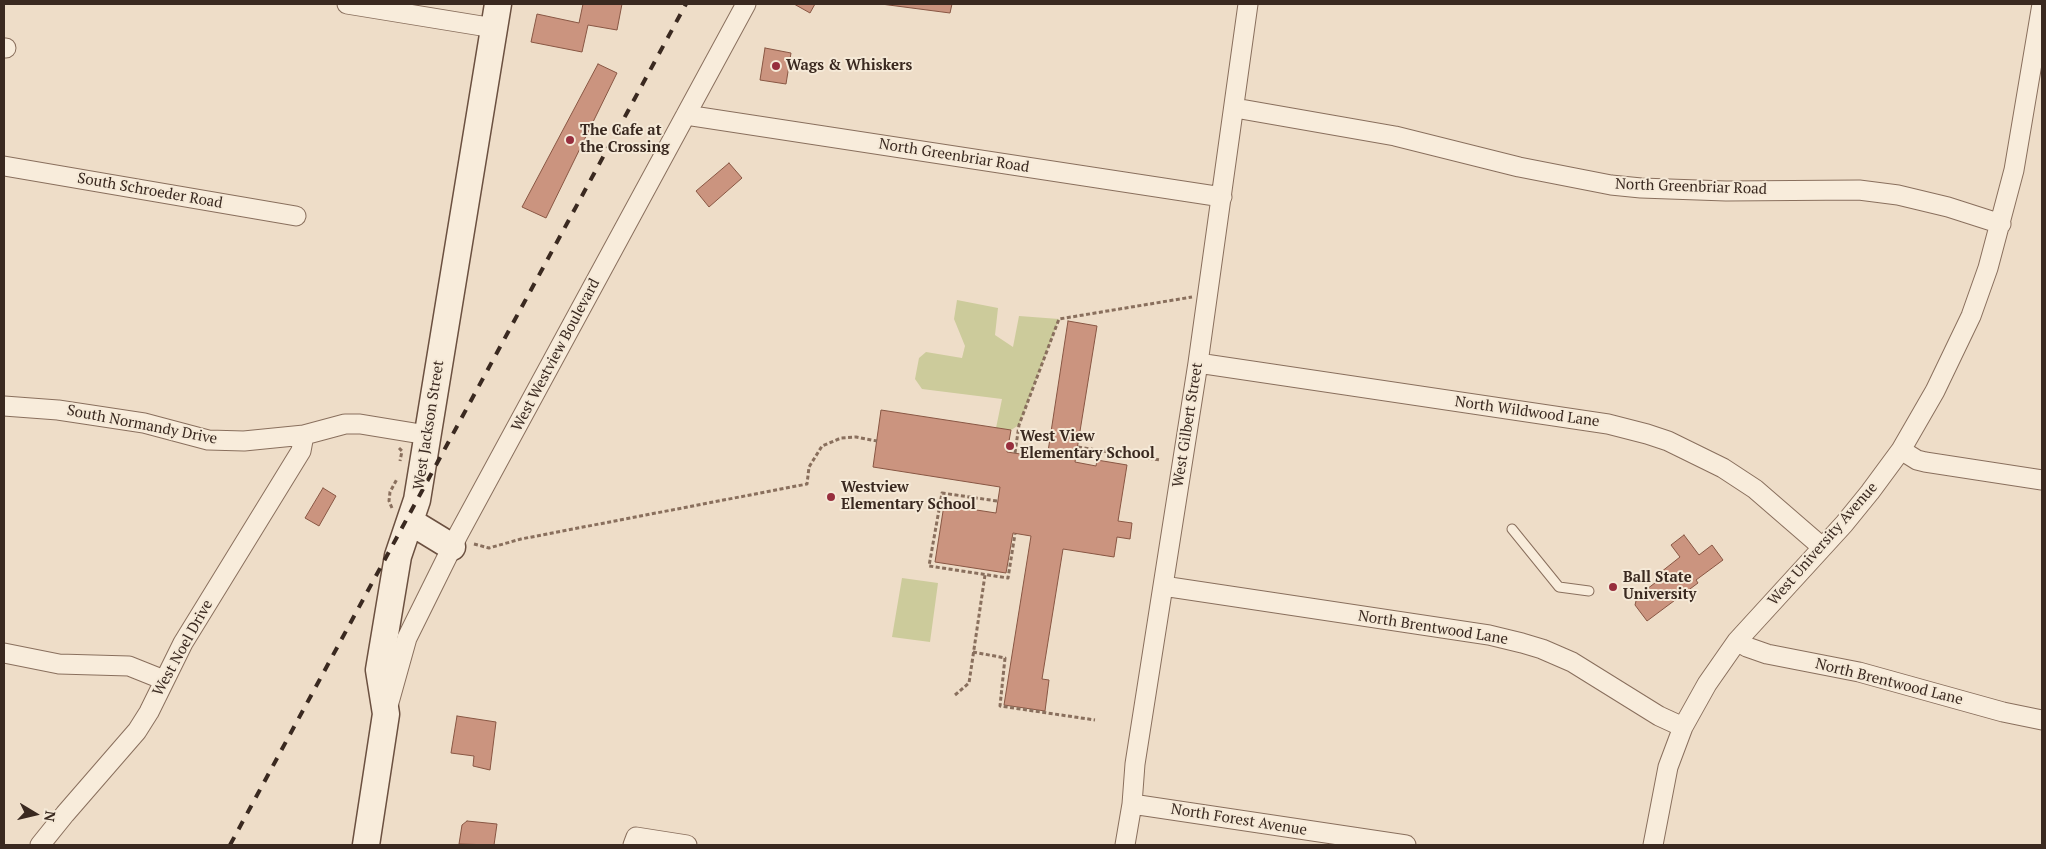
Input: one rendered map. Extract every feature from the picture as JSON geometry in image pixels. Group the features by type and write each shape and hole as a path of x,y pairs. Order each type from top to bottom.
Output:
{"main road":[{"name":"West Jackson Street","path":"366,845 386,714 379,670 404,516 417,500 496,16"},
{"path":"404,516 463,546"}],"street":[{"path":"347,4 496,16"},
{"name":"West Westview Boulevard","path":"386,714 407,638 463,546 686,115 746,4"},
{"name":"West Gilbert Street","path":"1125,845 1132,804 1135,764 1198,363 1248,4"},
{"name":"West University Avenue","path":"1653,845 1668,767 1683,727 1706,684 1737,641 1865,498 1900,450 1935,391 1971,316 2001,224 2014,170 2039,42 2042,4"},
{"name":"North Greenbriar Road","path":"1235,108 1395,136 1519,167 1611,185 1726,191 1859,190 1906,197 1948,207 2001,224"},
{"name":"North Greenbriar Road","path":"686,115 1222,197"},
{"name":"South Schroeder Road","path":"4,166 296,216"},
{"name":"North Wildwood Lane","path":"1198,363 1608,424 1647,434 1676,444 1724,468 1755,489 1822,548"},
{"name":"South Normandy Drive","path":"4,406 58,410 144,423 208,440 244,441 304,435 346,424 360,424 427,435"},
{"name":"West Noel Drive","path":"40,845 137,731 150,712 183,643 301,450 304,435"},
{"path":"1900,450 1917,460 1925,462 2042,480"},
{"name":"North Brentwood Lane","path":"1163,586 1489,635 1522,643 1572,662 1659,716 1683,727"},
{"name":"North Brentwood Lane","path":"1737,641 1767,654 1859,672 2003,712 2042,720"},
{"path":"4,653 59,664 129,666 164,680"},
{"name":"North Forest Avenue","path":"1132,804 1406,845"},
{"path":"635,841 687,845"}],"lane":[{"path":"1512,529 1559,586 1588,591"}],"path":[{"path":"1015,453 1019,425 1059,318 1192,297"},
{"path":"463,546 489,548 521,539 807,484 809,467 822,446 841,438 856,437 877,441"},
{"path":"398,446 402,452 399,467"},
{"path":"1078,447 1160,460"},
{"path":"398,474 397,482 390,492 389,500 391,508 404,516"},
{"path":"998,501 942,493 929,566 1008,578 1015,534"},
{"path":"955,695 969,683 984,575"},
{"path":"973,652 1005,658 1000,706 1095,720"}],"green space":[{"path":"957,300 998,308 995,335 1013,347 1019,316 1059,319 1019,425 1011,430 996,428 1002,399 922,389 915,379 919,358 926,352 962,358 965,346 954,319"},
{"path":"902,578 938,583 930,642 892,637"}],"building":[{"path":"583,4 622,4 617,30 588,25 582,52 531,42 537,14 579,23"},
{"path":"794,4 815,4 810,13"},
{"path":"881,4 952,4 950,13"},
{"name":"Wags & Whiskers","path":"765,48 791,53 786,84 760,80"},
{"path":"598,64 617,73 546,218 522,207"},
{"path":"729,163 742,178 709,207 696,191"},
{"name":"Westview Elementary School","path":"1068,321 1097,326 1075,462 1096,466 1097,460 1127,465 1118,521 1132,523 1130,539 1117,537 1114,557 1063,549 1042,679 1049,680 1045,711 1004,705 1031,536 1013,533 1006,573 935,562 944,505 996,513 1000,487 873,467 881,410 1011,430 1007,452 1047,458"},
{"path":"323,488 336,496 319,526 305,518"},
{"path":"1684,535 1699,555 1712,545 1723,560 1696,580 1698,583 1647,621 1635,605 1636,601 1634,599 1664,576 1661,572 1680,557 1671,545"},
{"path":"457,716 496,722 490,770 473,766 474,756 451,753"},
{"path":"467,821 497,824 494,845 459,844 462,825"}],"railway":[{"path":"230,845 686,4"}],"place":[{"name":"Wags & Whiskers","path":"776,66"},
{"name":"The Cafe at the Crossing","path":"570,140"},
{"name":"West View Elementary School","path":"1010,446"},
{"name":"Westview Elementary School","path":"831,497"},
{"name":"Ball State University","path":"1613,587"}]}
